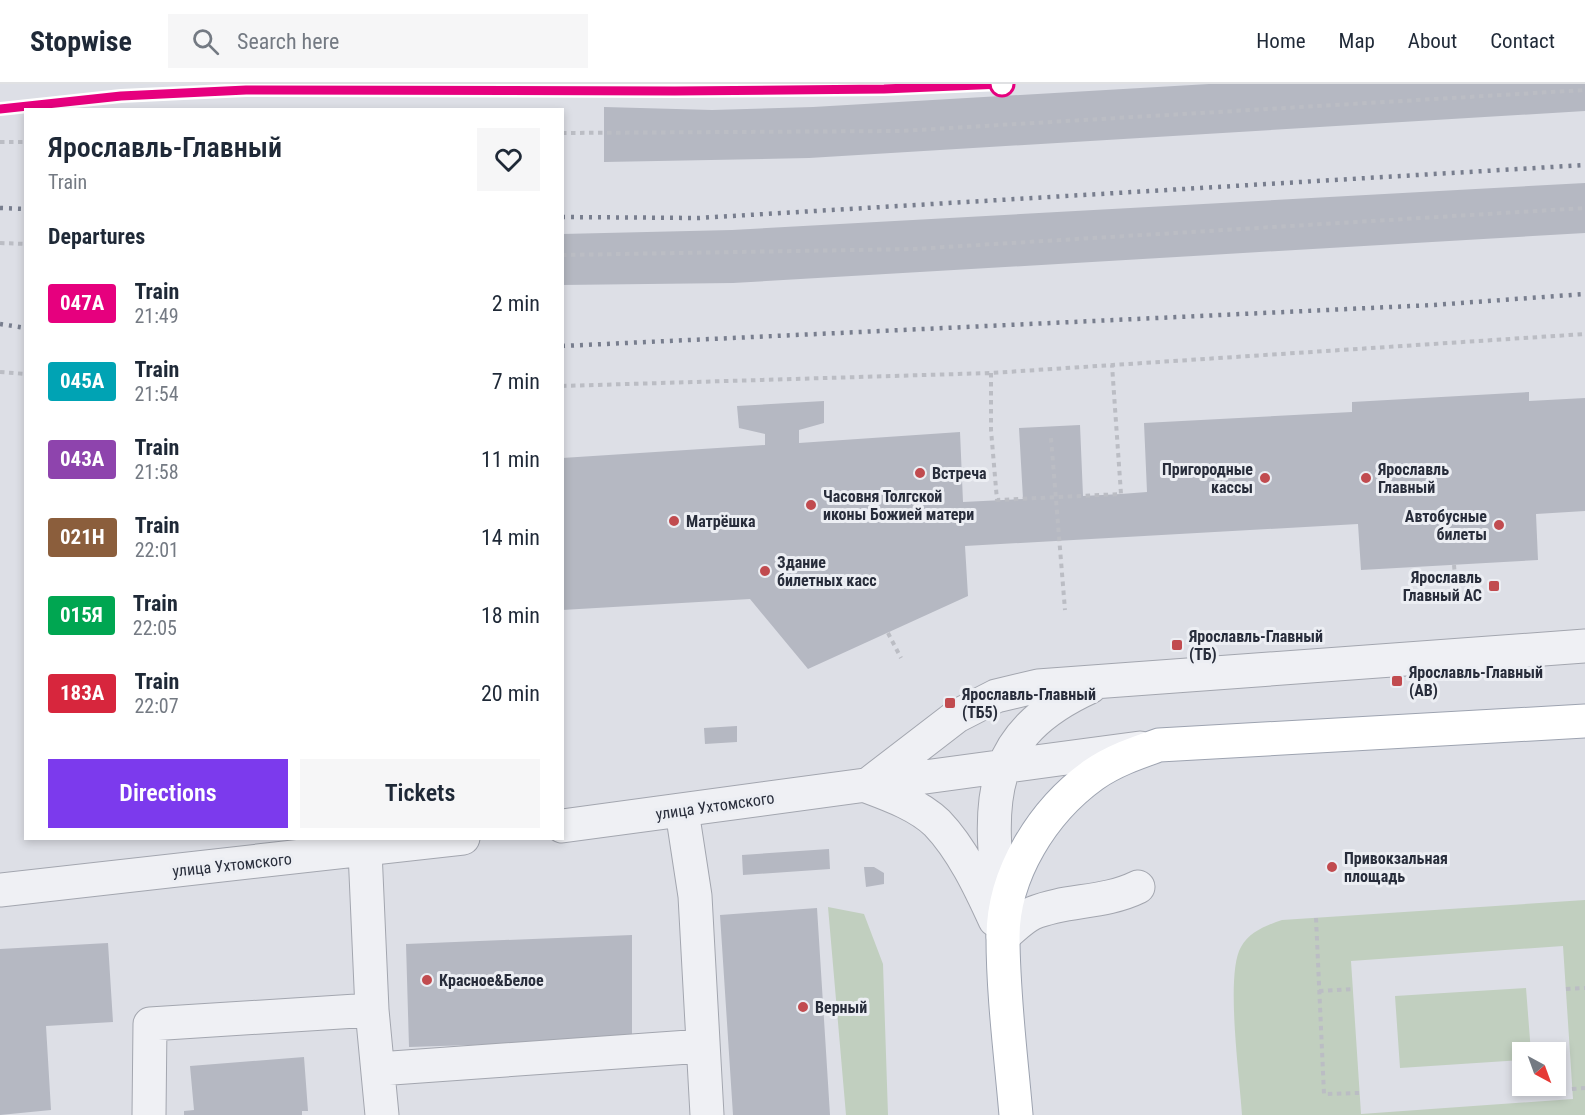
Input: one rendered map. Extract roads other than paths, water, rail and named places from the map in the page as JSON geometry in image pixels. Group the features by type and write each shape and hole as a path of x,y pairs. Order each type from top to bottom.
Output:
{"main road":[{"path":"1016,1115 1003,936 1007,905 1023,856 1050,816 1070,794 1094,775 1127,757 1159,746 1585,721"}],"street":[{"path":"866,786 957,716 996,696 1038,686 1585,646"},
{"path":"1003,936 993,806 1003,767 1018,741 1035,720 1054,705 1100,682"},
{"path":"866,786 1159,746"},
{"path":"866,786 900,799 936,822 966,864 1003,936"},
{"name":"улица Ухтомского","path":"564,826 866,786"},
{"path":"682,811 695,896 707,1115"},
{"name":"улица Ухтомского","path":"0,890 449,840"},
{"path":"364,851 372,1011 382,1115"},
{"path":"1003,936 1031,914 1118,896 1138,887"},
{"path":"149,1115 150,1024 372,1011"},
{"path":"378,1069 703,1046"}],"railway":[{"path":"0,109 121,96 246,90 675,91 884,89 1003,84"},
{"path":"564,217 698,218 1585,165"},
{"path":"0,208 24,209"},
{"path":"564,346 1433,305 1585,294"},
{"path":"0,324 24,328"}],"train":[{"name":"047А","path":"0,109 121,96 246,90 390,88 675,91 884,89 1002,84"}],"place":[{"name":"Встреча","path":"920,473"},
{"name":"Пригородные кассы","path":"1265,478"},
{"name":"Ярославль Главный","path":"1366,478"},
{"name":"Часовня Толгской иконы Божией матери","path":"811,505"},
{"name":"Матрёшка","path":"674,521"},
{"name":"Автобусные билеты","path":"1499,525"},
{"name":"Здание билетных касс","path":"765,571"},
{"name":"Ярославль Главный АС","path":"1494,586"},
{"name":"Ярославль-Главный (ТБ)","path":"1177,645"},
{"name":"Ярославль-Главный (АВ)","path":"1397,681"},
{"name":"Ярославль-Главный (ТБ5)","path":"950,703"},
{"name":"Привокзальная площадь","path":"1332,867"},
{"name":"Красное&Белое","path":"427,980"},
{"name":"Верный","path":"803,1007"}]}
